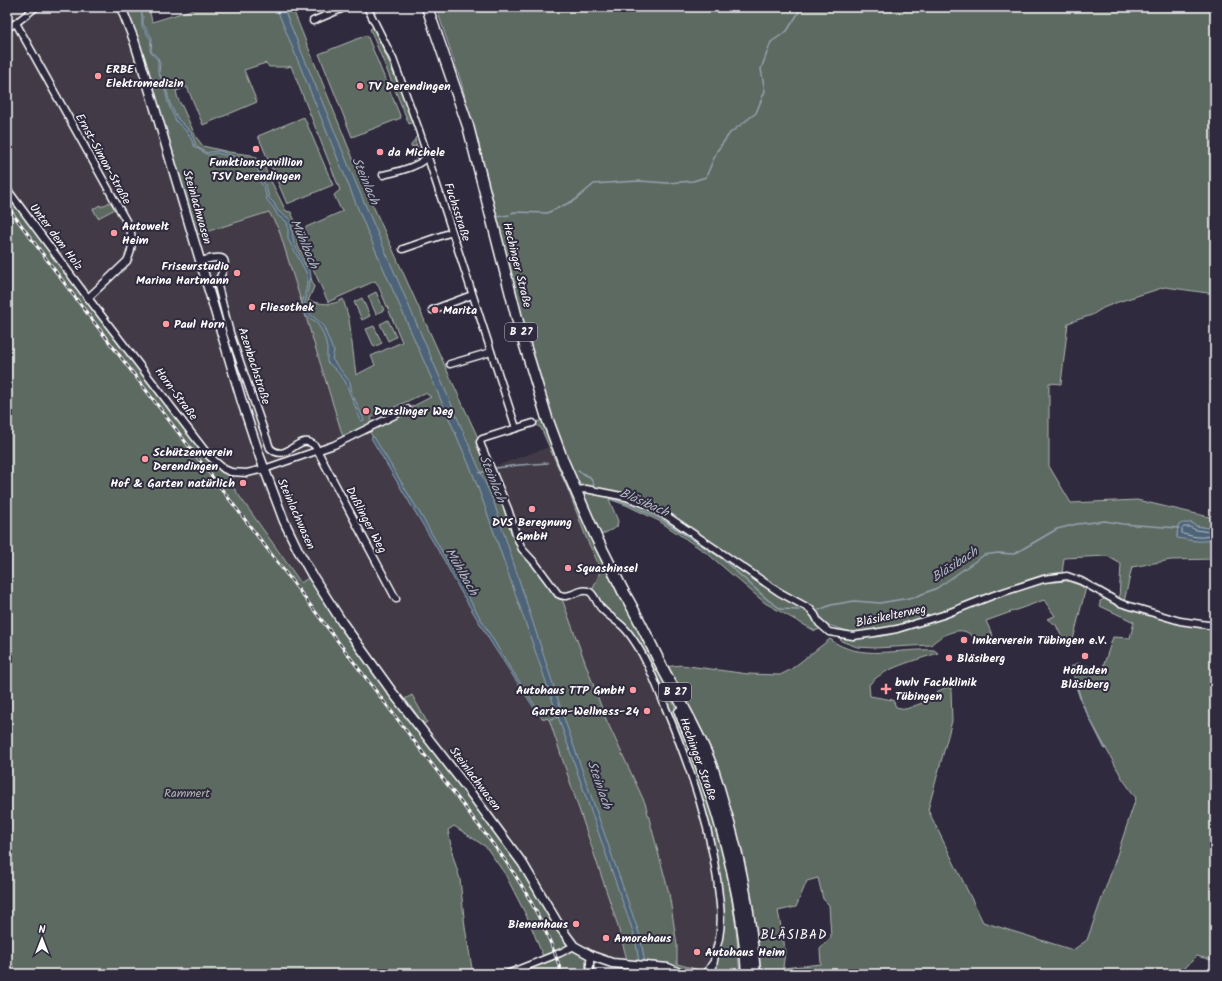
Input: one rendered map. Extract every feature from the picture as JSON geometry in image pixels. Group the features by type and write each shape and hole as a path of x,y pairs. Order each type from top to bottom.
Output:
{"main road":[{"name":"Hechinger Straße","path":"427,7 468,126 537,388 563,461 596,537 623,591"},
{"name":"B 27","path":"623,591 628,606 662,674 688,731 717,812 735,883 743,935 746,974"},
{"name":"B 27","path":"623,591 632,605 698,735 715,776 741,873 750,927 755,974"}],"street":[{"path":"7,28 16,23 36,7"},
{"name":"Steinlachwasen","path":"121,7 139,55 243,407 264,469 284,521 312,575 342,622 393,693 468,788 523,864 560,927 574,946 592,956 612,963 631,966 668,968 682,974"},
{"path":"313,22 346,7"},
{"name":"Fuchsstraße","path":"367,7 393,59 428,155 472,296 516,428"},
{"name":"Ernst-Simon-Straße","path":"16,23 130,228 133,245 131,254 127,261 88,298"},
{"path":"383,175 414,165 424,160 428,155"},
{"name":"Unter dem Holz","path":"7,189 88,298"},
{"path":"403,249 452,232"},
{"name":"Azenbachstraße","path":"200,262 220,257 223,259 225,264 218,280 218,286 230,333 270,448 278,453 284,452 299,443 306,441 313,444 317,451"},
{"path":"432,310 472,296"},
{"name":"Horn-Straße","path":"88,298 209,456 224,469 231,472 247,473 264,469"},
{"path":"450,364 491,352"},
{"path":"264,469 334,445 407,409"},
{"path":"516,428 533,423"},
{"name":"Hechinger Straße","path":"516,428 482,439 480,445 508,509 522,549 555,590 562,596 570,596 583,591 591,593 602,609 628,631 644,659 682,748 698,792 716,866 720,906 719,937 713,962 712,974"},
{"name":"Dußlinger Weg","path":"317,451 396,599"},
{"name":"Bläsikelterweg","path":"576,490 586,489 626,497 654,509 773,588 810,609 819,623 829,632 853,636 897,629 943,615 1030,583 1044,579 1067,576 1081,581 1120,603 1180,621 1215,626"},
{"path":"507,974 574,946"},
{"path":"590,974 590,961 592,956"},
{"name":"Hechinger Straße","path":"706,974 713,962"},
{"name":"Steinlachwasen","path":"657,968 672,974"}],"shaded area":[{"path":"7,7 121,7 193,236 269,212 279,230 344,440 368,429 505,661 542,718 549,719 617,923 627,966 580,951 312,575 302,584 232,486 231,472 209,456 7,189"},
{"path":"549,447 569,492 587,540 599,565 599,575 591,593 606,613 637,645 682,748 710,838 720,919 713,962 707,972 676,964 677,945 669,893 645,803 522,549 490,468"}],"green space":[{"path":"121,7 149,7 152,22 201,7 292,7 362,181 480,442 517,537 561,596 605,717 645,803 669,893 677,945 677,964 707,972 713,962 719,937 716,867 698,792 637,645 591,593 599,575 599,565 587,540 569,492 541,428 533,423 552,417 524,326 461,82 436,7 1215,7 1215,294 1165,287 1118,302 1103,308 1092,315 1068,323 1061,384 1049,383 1049,466 1071,503 1137,500 1214,518 1215,516 1215,529 1196,526 1192,523 1178,526 1177,537 1201,541 1215,538 1215,559 1171,560 1132,567 1124,602 1119,599 1121,564 1107,556 1064,558 1062,574 1042,575 973,599 920,620 884,628 851,632 828,625 815,631 765,603 708,554 659,521 626,505 609,499 618,521 617,527 599,536 627,606 668,691 691,745 714,821 729,881 736,929 740,974 633,974 631,966 627,960 617,923 549,719 542,718 505,661 368,429 344,440 279,230 269,212 193,236","holes":["266,63 269,67 291,66 340,190 334,195 341,210 343,211 297,231 291,212 286,211 266,171 264,162 251,155 203,146 196,137 178,99 176,91 187,87 203,125 257,102 244,70","297,233 328,302 375,281 378,285 402,342 371,356 375,365 356,375 349,319 343,299 330,304 308,301 314,287 304,257 298,246","425,393 431,397 374,426 371,418"]},
{"path":"374,27 414,122 409,124 370,29"},
{"name":"TV Derendingen","path":"367,35 401,118 352,137 319,54"},
{"path":"304,117 333,185 287,204 258,136"},
{"path":"415,139 419,154 422,151 424,155 421,159 414,157 419,155 416,146 411,147"},
{"name":"Rammert","path":"7,189 209,456 231,472 233,487 301,583 312,575 342,622 523,864 567,938 592,956 590,974 507,974 544,959 529,921 505,874 486,847 454,826 448,830 453,856 460,879 465,927 473,974 7,974"},
{"path":"110,202 115,209 98,218 93,209"},
{"path":"376,292 384,310 376,314 368,296"},
{"path":"362,298 370,316 362,320 354,302"},
{"path":"388,320 396,337 388,341 380,324"},
{"path":"374,326 382,343 374,347 366,329"},
{"path":"1067,581 1086,587 1072,644 1069,645 1065,644 1056,625 1047,619 1055,616 1044,600 986,621 993,636 978,642 964,631 948,633 931,645 875,648 857,647 841,641 840,637 856,639 888,635 932,623 996,598 1041,583"},
{"path":"1106,598 1127,609 1180,624 1215,628 1215,961 1197,956 1183,970 1183,974 761,974 753,910 742,851 730,807 722,784 664,667 681,665 748,674 780,675 790,670 830,639 841,646 867,652 934,650 938,653 900,665 875,679 869,685 870,696 893,700 896,707 906,709 933,699 936,692 947,687 951,688 952,721 928,810 983,922 1073,950 1087,940 1136,798 1122,778 1083,706 1072,668 1076,663 1102,670 1113,637 1130,638 1134,622 1100,606 1100,601","holes":["818,878 823,899 829,905 831,937 820,949 821,964 783,968 785,951 778,911 796,907 807,881"]},
{"path":"412,695 427,722 424,724 405,699"}],"water":[{"path":"139,7 143,17 143,24 152,38 151,51 158,58 160,63 159,73 165,83 171,106 178,119 191,132 198,148 206,153 220,151 233,156 253,160 261,165 261,179 266,186 269,198 274,203 278,211 290,219 294,244 305,265 310,270 311,276 305,308 323,325 334,351 332,359 350,382 352,393 364,420 361,421 345,381 327,362 327,348 321,329 315,321 307,317 301,309 307,285 306,272 288,239 287,222 278,216 267,200 264,187 259,181 258,167 255,164 216,153 208,155 195,147 188,133 176,121 168,103 164,85 158,72 158,60 150,50 151,40 142,26 142,15"},
{"path":"276,7 283,7 355,181 494,503 564,718 640,936 647,974 641,974 635,937 471,469 368,233"},
{"path":"374,437 509,666 540,713 538,714 492,644 371,438"},
{"path":"1183,523 1192,523 1196,526 1215,529 1215,538 1201,541 1177,538 1178,525"}],"waterway":[{"path":"512,213 547,213 575,200 594,184 640,181 667,183 693,181 706,177 717,151 730,133 756,113 765,91 761,69 771,42 787,31 799,12 799,7"},
{"path":"497,217 509,215"},
{"name":"Bläsibach","path":"496,468 548,463"},
{"name":"Bläsibach","path":"479,473 487,471"},
{"name":"Bläsibach","path":"578,471 590,477 594,485"},
{"name":"Bläsibach","path":"597,494 631,505 659,518 720,557 768,600 781,609 799,610"},
{"name":"Bläsibach","path":"819,610 831,605 854,601 880,603 915,597 937,588 984,555 998,553 1014,554 1057,529 1077,524 1105,521 1122,524 1179,528"},
{"path":"1072,666 1081,701 1105,749"},
{"name":"Mühlbach","path":"551,719 558,717"}],"railway":[{"path":"7,206 502,856 529,898 544,927 562,974"}],"place":[{"name":"ERBE Elektromedizin","path":"98,76"},
{"name":"TV Derendingen","path":"360,86"},
{"name":"Funktionspavillion TSV Derendingen","path":"256,149"},
{"name":"da Michele","path":"380,152"},
{"name":"Autowelt Heim","path":"114,233"},
{"name":"Friseurstudio Marina Hartmann","path":"237,273"},
{"name":"Fliesothek","path":"252,307"},
{"name":"Marita","path":"435,310"},
{"name":"Paul Horn","path":"166,324"},
{"name":"Dusslinger Weg","path":"366,411"},
{"name":"Schützenverein Derendingen","path":"145,459"},
{"name":"Hof & Garten natürlich","path":"243,483"},
{"name":"DVS Beregnung GmbH","path":"532,509"},
{"name":"Squashinsel","path":"568,568"},
{"name":"Imkerverein Tübingen e.V.","path":"964,640"},
{"name":"Hofladen Bläsiberg","path":"1085,656"},
{"name":"Bläsiberg","path":"949,658"},
{"name":"bwlv Fachklinik Tübingen","path":"886,689"},
{"name":"Autohaus TTP GmbH","path":"633,690"},
{"name":"Garten-Wellness-24","path":"647,711"},
{"name":"Bienenhaus","path":"576,924"},
{"name":"Amorehaus","path":"606,938"},
{"name":"Autohaus Heim","path":"697,952"}],"district":[{"name":"BLÄSIBAD","path":"794,935"}],"water label":[{"name":"Steinlach","path":"365,181"},
{"name":"Steinlach","path":"492,479"},
{"name":"Steinlach","path":"599,785"}]}
